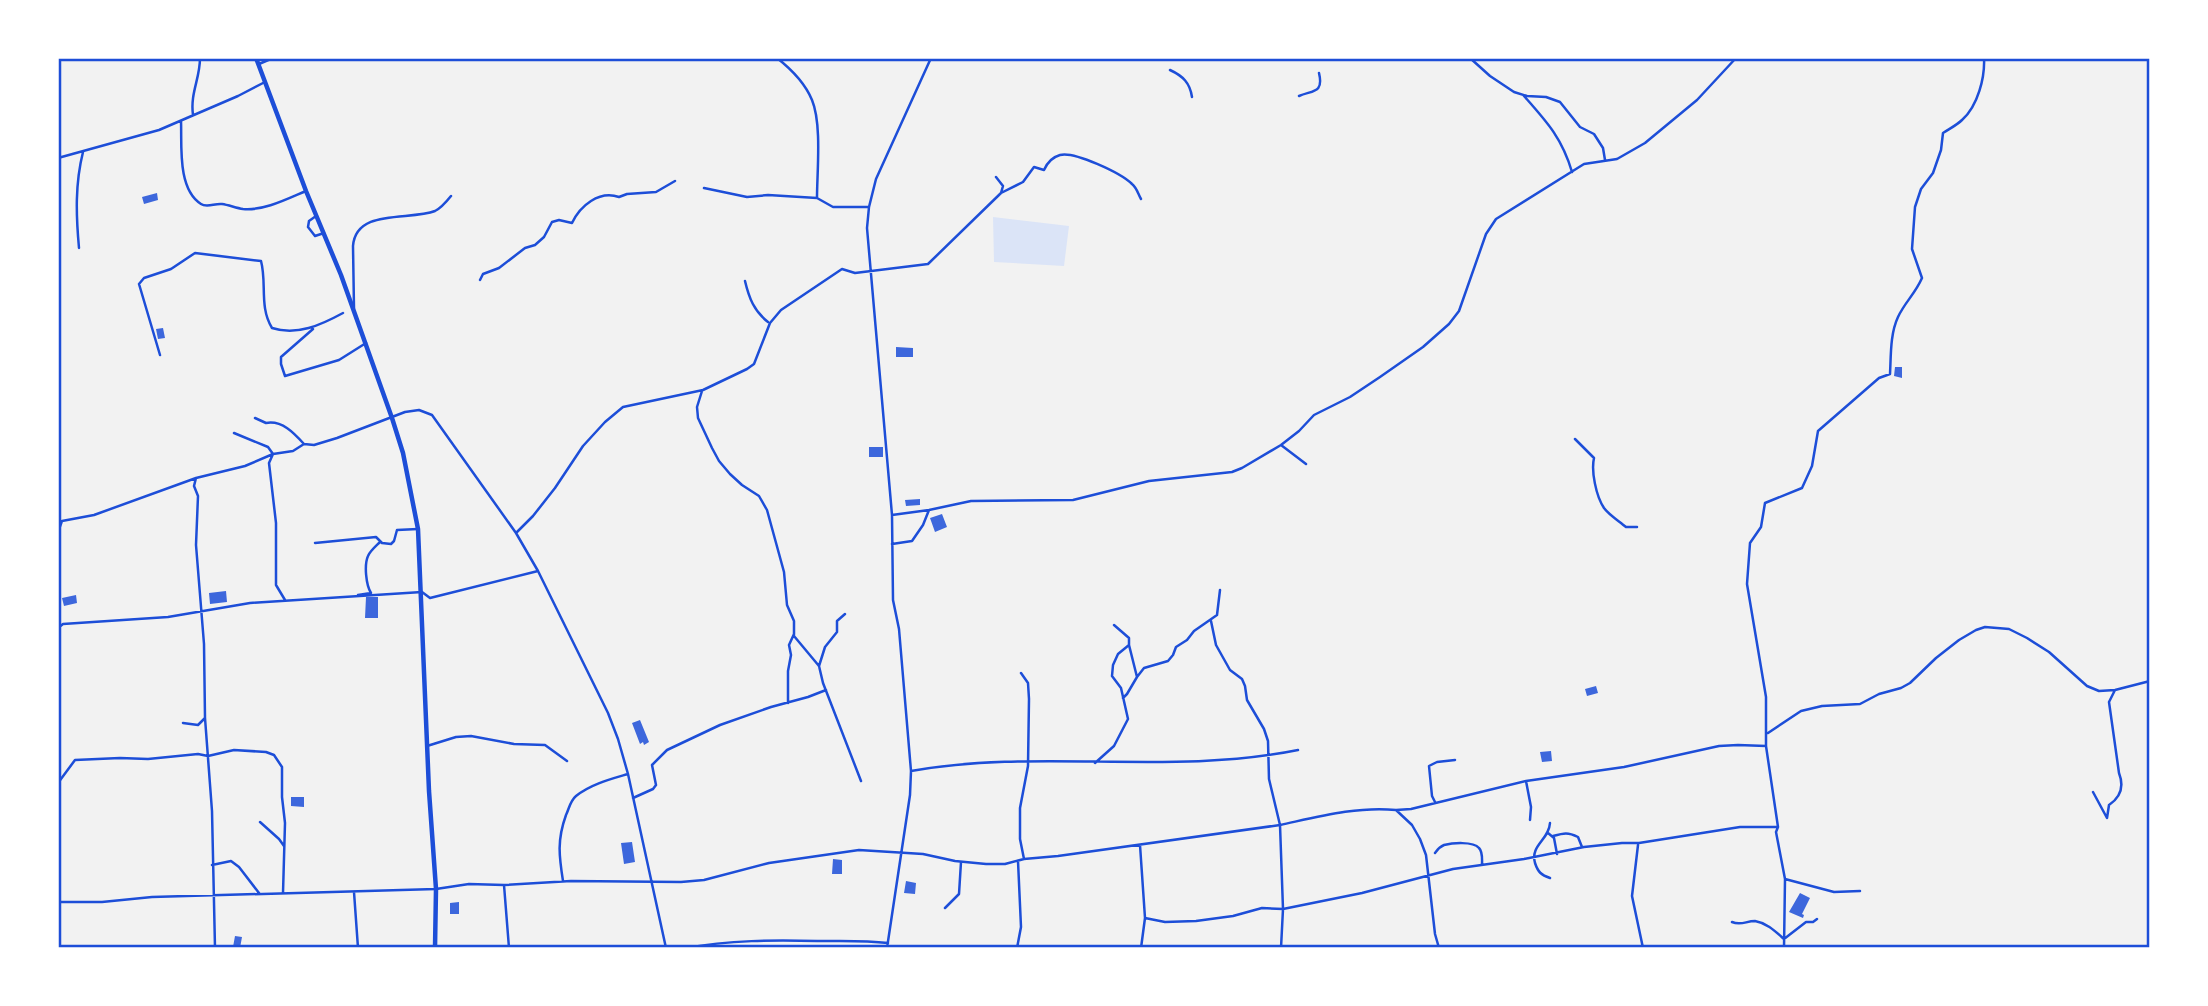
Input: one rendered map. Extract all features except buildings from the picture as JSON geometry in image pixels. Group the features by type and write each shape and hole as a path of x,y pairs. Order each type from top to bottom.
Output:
{"highway":[{"path":"256,58 366,343 403,453 418,529 436,889 435,948"}],"street":[{"path":"193,115 192,89 199,72 200,58"},
{"path":"259,64 273,58"},
{"path":"777,58 803,83 813,101 817,142 817,198"},
{"path":"887,948 911,771 899,629 893,600 892,515 867,228 876,179 931,58"},
{"path":"1470,58 1514,92 1560,102 1580,127 1594,134 1603,148 1605,160"},
{"path":"892,515 971,500 1073,500 1149,481 1231,472 1242,468 1281,445 1314,415 1350,397 1380,377 1423,347 1449,324 1459,311 1486,234 1496,219 1584,164 1617,159 1645,143 1698,100 1736,58"},
{"path":"1784,948 1785,878 1776,832 1778,827 1767,745 1766,697 1747,593 1750,543 1761,527 1765,503 1802,488 1812,466 1818,430 1858,399 1879,378 1890,374 1895,325 1922,278 1912,249 1918,198 1933,173 1941,150 1943,132 1964,119 1975,101 1985,72 1984,58"},
{"path":"1170,70 1183,77 1191,86 1192,97"},
{"path":"1299,96 1314,93 1318,89 1321,79 1319,73"},
{"path":"58,158 137,137 181,121 265,82"},
{"path":"1522,95 1554,131 1566,151 1572,172"},
{"path":"181,121 181,157 185,177 188,188 201,204 206,206 220,203 247,209 274,204 306,191"},
{"path":"79,248 76,214 78,170 82,152"},
{"path":"516,533 555,488 583,446 623,407 702,390 747,369 754,364 770,323 781,310 842,269 855,273 928,264 1002,193 1023,182 1034,167 1044,170 1047,163 1057,156 1069,154 1107,167 1135,186 1141,199"},
{"path":"996,177 1003,186 1002,193"},
{"path":"480,280 483,274 499,268 525,248 535,245 544,237 552,222 559,220 572,223 581,208 598,197 656,192 675,181"},
{"path":"704,188 747,197 768,195 817,198 833,207 869,207"},
{"path":"354,311 353,239 358,232 370,222 436,211 451,196"},
{"path":"317,216 309,221 308,227 315,236 324,233"},
{"path":"160,355 139,284 144,278 171,269 195,253 261,261 265,314 272,328 292,331 316,327"},
{"path":"745,281 748,295 757,312 770,323"},
{"path":"343,313 316,327 281,357 285,376 339,360 366,343"},
{"path":"702,390 697,407 698,418 712,448 742,485 759,496 767,510 784,572 787,604 794,621 794,634 789,645 791,656 788,703"},
{"path":"58,532 62,521 94,515 196,478 244,466 272,454 293,451 304,444 314,445 337,438 405,412 419,410 432,415 516,533 538,571 608,713 628,774 666,948"},
{"path":"256,418 290,428 304,444"},
{"path":"234,433 268,447 272,454 270,463 276,523 276,585 286,601 270,601"},
{"path":"1575,439 1594,458 1592,465 1605,508 1626,527 1637,527"},
{"path":"1281,445 1307,464"},
{"path":"196,478 196,545 212,811 215,948"},
{"path":"892,544 912,541 929,510"},
{"path":"315,543 376,537 382,543 392,543 397,530 418,529"},
{"path":"352,596 371,593 368,587 367,560 380,541"},
{"path":"58,628 63,624 168,617 270,601 422,593 430,598 538,571"},
{"path":"1122,698 1144,668 1168,662 1176,647 1217,615 1220,590"},
{"path":"819,666 825,647 837,632 837,621 845,614"},
{"path":"1211,621 1216,645 1224,662 1242,679 1247,700 1268,741 1269,779 1280,825 1283,909 1281,948"},
{"path":"1114,625 1129,638 1137,677"},
{"path":"1767,745 1768,732 1801,711 1822,706 1860,704 1879,694 1901,688 1959,640 1985,627 2010,629 2018,633 2049,652 2087,686 2099,691 2150,681"},
{"path":"794,634 819,666 861,781"},
{"path":"1095,763 1114,746 1128,719 1121,688 1112,676 1118,654 1129,645"},
{"path":"1021,673 1028,683 1029,699 1028,762 1020,808 1020,839 1024,859"},
{"path":"633,798 656,785 652,765 667,750 720,725 826,690"},
{"path":"2093,792 2108,818 2109,805 2117,799 2123,783 2119,774 2109,702 2115,690"},
{"path":"183,723 198,725 205,718"},
{"path":"427,746 456,737 471,736 514,744 545,745 567,761"},
{"path":"58,902 436,889 469,884 704,880 769,863 859,850 923,855 961,862 1005,864 1024,859 1280,825 1368,809 1412,809 1526,781 1624,767 1719,746 1767,745"},
{"path":"58,783 75,760 148,759 198,754 208,756 234,750 274,755 282,767 285,823 283,893"},
{"path":"911,771 1028,762 1172,762 1267,756 1298,750"},
{"path":"1435,802 1429,766 1455,760"},
{"path":"563,881 559,833 572,801 577,795 605,781 628,774"},
{"path":"1526,781 1531,807 1530,820"},
{"path":"1396,810 1412,825 1429,865 1428,877 1439,948"},
{"path":"260,822 284,846"},
{"path":"1550,823 1548,833 1536,846 1533,858 1539,872 1550,878"},
{"path":"1145,918 1165,922 1196,921 1233,916 1262,908 1283,909 1453,869 1558,854 1582,847 1639,843 1740,827 1778,827"},
{"path":"1553,836 1568,832 1578,837 1582,847"},
{"path":"1548,833 1553,836 1558,854"},
{"path":"1639,843 1632,896 1643,948"},
{"path":"1140,845 1145,918 1142,948"},
{"path":"1435,853 1444,845 1474,845 1481,852 1482,865"},
{"path":"212,865 231,861 260,894"},
{"path":"945,908 959,894 961,862"},
{"path":"1017,948 1021,927 1018,862"},
{"path":"1785,878 1834,892 1860,891"},
{"path":"504,885 509,948"},
{"path":"354,891 358,948"},
{"path":"1784,939 1806,922 1814,922 1817,919"},
{"path":"1732,922 1738,924 1754,921 1770,926 1784,939"},
{"path":"686,948 755,941 849,940 888,943"}],"shaded area":[{"path":"993,217 1069,226 1064,266 994,262"}]}
